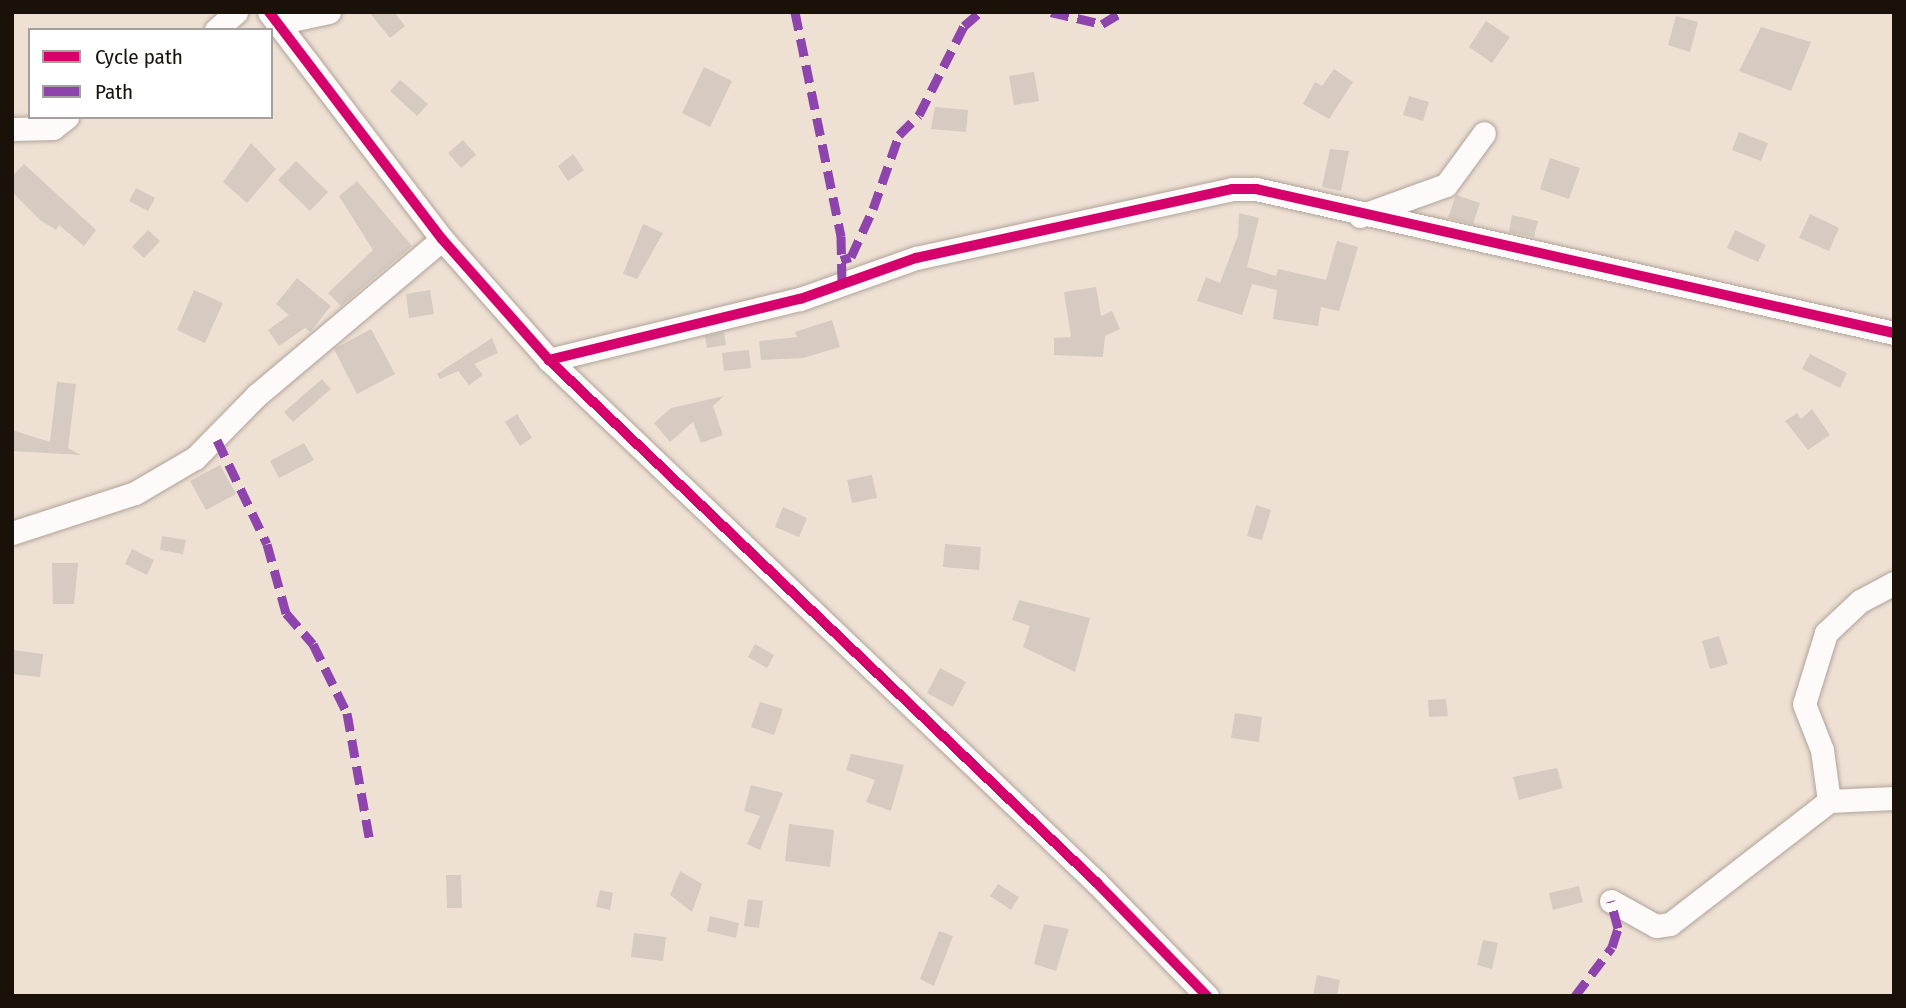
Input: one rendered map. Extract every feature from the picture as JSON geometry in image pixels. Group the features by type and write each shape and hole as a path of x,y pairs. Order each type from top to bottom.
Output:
{"street":[{"path":"218,28 236,12"},
{"path":"273,18 329,12"},
{"path":"273,18 442,239 549,360 1097,883 1206,996"},
{"path":"12,130 52,128 64,119"},
{"path":"1360,216 1446,185 1484,133"},
{"path":"549,360 800,299 916,258 1198,194 1256,189 1360,216 1894,333"},
{"path":"12,533 135,493 195,458 257,395 442,239"},
{"path":"1829,801 1830,781 1804,690 1818,674 1818,657 1836,621 1894,583"},
{"path":"1611,901 1656,926 1670,924 1829,801 1894,798"}],"building":[{"path":"369,12 394,12 405,26 390,38"},
{"path":"1676,16 1698,22 1690,52 1668,45"},
{"path":"1486,21 1510,37 1492,63 1469,47"},
{"path":"1761,27 1811,42 1791,91 1739,71"},
{"path":"704,67 732,81 710,127 682,113"},
{"path":"1334,69 1353,82 1329,119 1303,104 1315,82 1322,86"},
{"path":"1034,72 1039,101 1014,105 1009,76"},
{"path":"400,80 428,104 417,116 390,91"},
{"path":"1409,96 1429,102 1423,121 1403,115"},
{"path":"935,107 968,110 966,132 931,129"},
{"path":"1739,132 1768,143 1761,161 1732,150"},
{"path":"463,140 476,155 461,168 448,153"},
{"path":"251,143 276,169 247,203 223,182"},
{"path":"1330,149 1349,151 1341,191 1322,187"},
{"path":"573,154 584,170 568,181 558,166"},
{"path":"1550,158 1580,168 1569,199 1540,189"},
{"path":"296,161 328,192 310,211 278,180"},
{"path":"24,164 96,230 84,246 59,225 56,230 40,220 12,192 12,176"},
{"path":"357,181 412,246 341,306 328,293 373,250 339,196"},
{"path":"136,188 155,198 148,211 129,201"},
{"path":"1456,195 1480,203 1473,224 1448,218"},
{"path":"1239,213 1259,218 1247,267 1276,276 1278,269 1326,280 1337,241 1358,247 1339,311 1321,307 1318,326 1273,319 1277,290 1252,284 1242,315 1197,301 1206,277 1220,283 1238,235"},
{"path":"1810,214 1839,228 1829,251 1799,238"},
{"path":"1512,215 1538,221 1534,237 1509,232"},
{"path":"643,224 663,233 637,279 623,274"},
{"path":"148,230 160,241 144,258 132,247"},
{"path":"1735,230 1766,245 1758,262 1727,248"},
{"path":"297,278 331,306 310,332 305,328 279,346 268,330 289,315 276,304"},
{"path":"1096,287 1101,316 1112,311 1120,329 1105,336 1103,357 1054,355 1054,338 1071,337 1064,292"},
{"path":"194,290 223,303 205,343 177,330"},
{"path":"430,290 434,314 409,318 406,294"},
{"path":"832,320 840,347 803,358 761,360 759,341 797,337 795,332"},
{"path":"371,329 395,374 357,394 334,349"},
{"path":"724,332 726,345 707,348 705,336"},
{"path":"492,338 498,353 474,364 483,375 469,385 458,371 440,379 437,374"},
{"path":"749,350 751,368 724,371 722,353"},
{"path":"1810,354 1847,373 1840,388 1802,369"},
{"path":"322,379 331,389 293,422 284,412"},
{"path":"57,382 76,384 68,448 81,455 12,451 12,430 50,442"},
{"path":"724,396 713,406 723,435 701,443 693,422 670,442 654,423 671,408"},
{"path":"1812,409 1830,435 1808,450 1785,421 1797,413 1801,419"},
{"path":"517,414 532,438 520,446 505,422"},
{"path":"304,443 314,460 279,478 270,461"},
{"path":"220,465 236,494 206,510 190,481"},
{"path":"872,475 877,498 852,503 847,480"},
{"path":"1256,505 1271,510 1262,540 1247,536"},
{"path":"783,507 807,518 799,537 775,527"},
{"path":"162,536 186,540 183,554 160,550"},
{"path":"945,544 981,547 979,570 943,567"},
{"path":"132,549 154,560 147,575 125,564"},
{"path":"52,563 78,563 74,604 53,604"},
{"path":"1019,600 1090,618 1075,672 1023,647 1030,626 1012,620"},
{"path":"1719,636 1728,664 1710,669 1702,641"},
{"path":"755,644 774,655 767,668 748,657"},
{"path":"13,650 43,654 40,677 12,674"},
{"path":"940,668 966,682 953,707 927,693"},
{"path":"1446,699 1448,716 1429,717 1428,700"},
{"path":"760,702 783,709 774,735 751,727"},
{"path":"1235,713 1262,717 1259,742 1231,738"},
{"path":"851,754 904,765 891,811 866,802 875,780 846,770"},
{"path":"1557,768 1563,788 1519,800 1513,777"},
{"path":"751,785 783,793 760,850 747,844 760,816 744,811"},
{"path":"789,824 834,830 830,867 785,861"},
{"path":"680,871 702,884 692,912 670,895"},
{"path":"446,875 461,875 462,908 447,908"},
{"path":"998,884 1019,897 1011,910 990,896"},
{"path":"1579,886 1583,902 1553,910 1549,893"},
{"path":"600,890 613,893 610,910 596,907"},
{"path":"748,899 763,901 759,928 744,926"},
{"path":"710,916 739,923 736,938 707,931"},
{"path":"1044,924 1069,929 1056,971 1034,964"},
{"path":"939,931 953,936 934,986 920,979"},
{"path":"634,933 666,937 663,961 631,957"},
{"path":"1483,940 1498,943 1492,969 1477,965"},
{"path":"1317,975 1340,980 1337,996 1313,996"}],"marked path":[{"path":"795,12 841,236 842,284"},
{"path":"841,260 851,257 873,209 899,135 919,115 964,26 980,12"},
{"path":"1051,12 1102,24 1122,12"},
{"path":"217,440 267,544 286,613 313,644 347,713 370,842"},
{"path":"1575,996 1612,947 1618,928 1611,901"}],"cycle path":[{"path":"269,12 442,239 549,360 1097,883 1207,996"},
{"path":"549,360 800,299 916,258 1232,189 1256,189 1894,333"}]}
